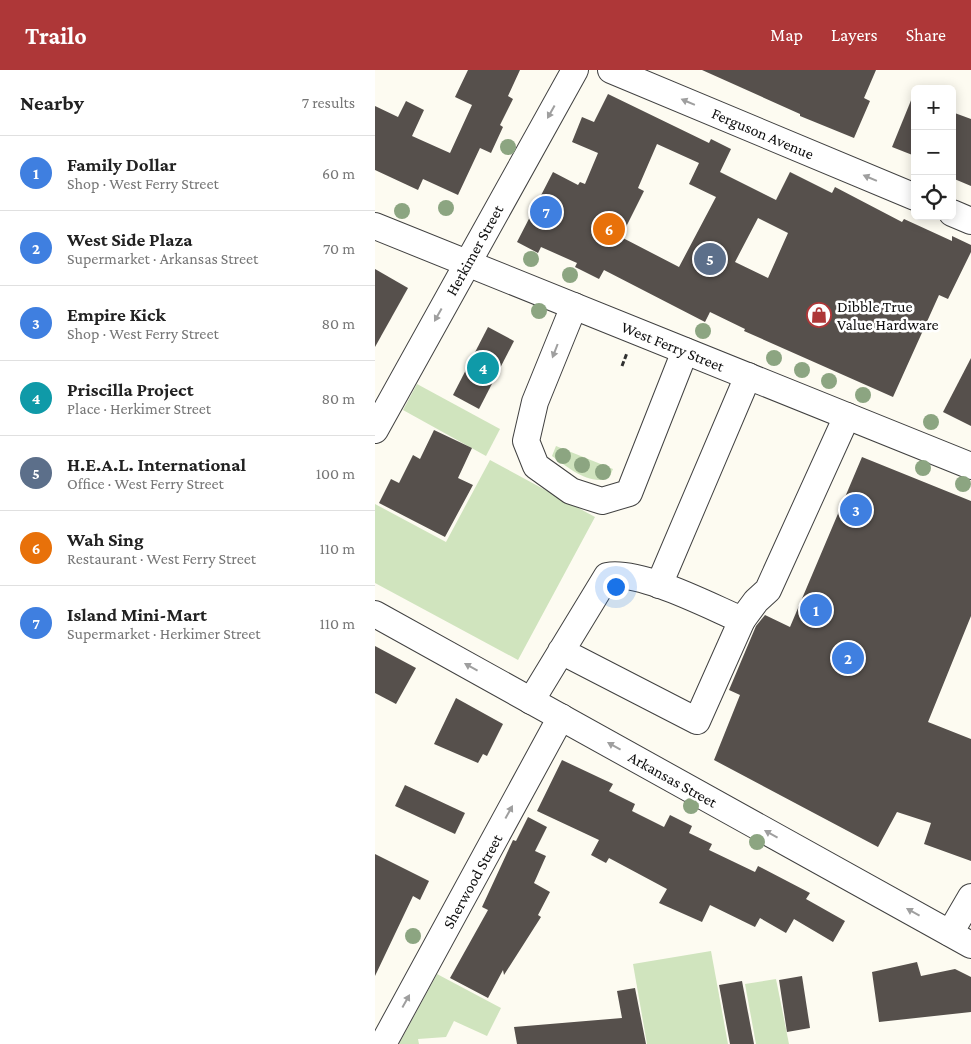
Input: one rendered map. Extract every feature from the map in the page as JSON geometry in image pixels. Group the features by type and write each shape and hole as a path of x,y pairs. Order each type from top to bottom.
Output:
{"street":[{"name":"Herkimer Street","path":"375,430 575,70"},
{"name":"Ferguson Avenue","path":"611,70 911,195"},
{"path":"956,214 971,220"},
{"name":"West Ferry Street","path":"375,226 971,466"},
{"path":"574,306 532,416 526,441 536,466 571,490 602,501 629,493 685,351"},
{"path":"659,585 748,376"},
{"path":"561,651 697,721 743,620 756,602 768,590 847,416"},
{"path":"531,701 607,576 618,574 659,585 743,620"},
{"name":"Arkansas Street","path":"375,614 961,939"},
{"name":"Sherwood Street","path":"383,1044 561,717"},
{"path":"961,939 971,897"}],"path":[{"path":"622,366 628,352"}],"green space":[{"path":"417,384 500,429 486,456 403,410"},
{"path":"556,446 613,469 609,478 602,480 594,479 572,470 552,456"},
{"path":"490,460 595,517 518,660 375,583 375,504 446,542"},
{"path":"711,951 728,1044 647,1044 633,964"},
{"path":"437,974 501,1008 487,1036 454,1021 446,1037 418,1039 419,1044 399,1044"},
{"path":"776,979 789,1044 756,1044 745,984"}],"building":[{"path":"468,70 520,70 508,96 513,99 500,125 503,127 491,153 480,148 458,195 423,179 418,190 375,170 375,106 398,117 406,101 424,110 412,136 450,153 472,105 455,97"},
{"path":"702,70 876,70 864,98 870,101 854,138 800,116 800,114"},
{"path":"608,94 709,143 711,139 731,149 720,172 776,200 790,172 832,193 835,187 902,222 904,219 952,241 952,236 971,245 971,252 948,299 939,295 893,397 744,331 745,329 710,312 705,322 604,270 599,279 575,267 577,263 541,247 538,253 517,242 553,172 578,185 580,182 585,184 598,153 572,142 582,117 594,122","holes":["657,144 699,163 689,184 716,197 679,267 621,237 644,191 638,188","758,218 788,233 768,278 735,262"]},
{"path":"911,100 911,154 892,147"},
{"path":"956,113 971,119 971,186 956,180"},
{"path":"375,269 408,288 375,347"},
{"path":"488,327 514,341 479,409 453,395"},
{"path":"971,358 971,426 943,412"},
{"path":"434,430 472,448 458,478 473,485 445,537 379,503 391,479 399,483 413,455 420,459"},
{"path":"862,457 971,501 971,616 928,722 971,739 971,861 924,844 931,823 897,812 878,847 714,760 740,695 729,690 756,626 765,615 790,627"},
{"path":"375,646 416,668 396,704 375,693"},
{"path":"456,698 503,724 487,756 483,754 478,763 434,744"},
{"path":"562,760 613,784 609,791 635,804 632,811 664,827 670,815 692,826 689,833 712,844 709,850 755,872 758,866 810,893 806,899 845,921 833,942 794,919 786,933 760,918 755,927 710,905 702,922 659,903 667,889 609,858 606,863 591,855 599,840 537,811"},
{"path":"405,785 465,813 455,834 395,806"},
{"path":"528,817 547,827 535,851 546,856 534,883 550,892 538,915 541,917 504,975 503,970 488,998 450,978 488,910 482,907 513,840 516,841"},
{"path":"375,854 429,881 420,900 413,896 375,976"},
{"path":"917,962 921,976 955,969 971,977 971,1012 879,1022 872,972"},
{"path":"802,976 810,1028 787,1032 779,980"},
{"path":"742,981 754,1044 730,1044 719,985"},
{"path":"635,988 646,1044 517,1044 514,1027 622,1018 617,991"}],"place":[{"name":"Island Mini-Mart","path":"546,212"},
{"name":"Wah Sing","path":"609,229"},
{"name":"H.E.A.L. International","path":"710,259"},
{"name":"Dibble True Value Hardware","path":"819,315"},
{"name":"Priscilla Project","path":"483,368"},
{"name":"Empire Kick","path":"856,510"},
{"name":"Family Dollar","path":"816,610"},
{"name":"West Side Plaza","path":"848,658"}]}
